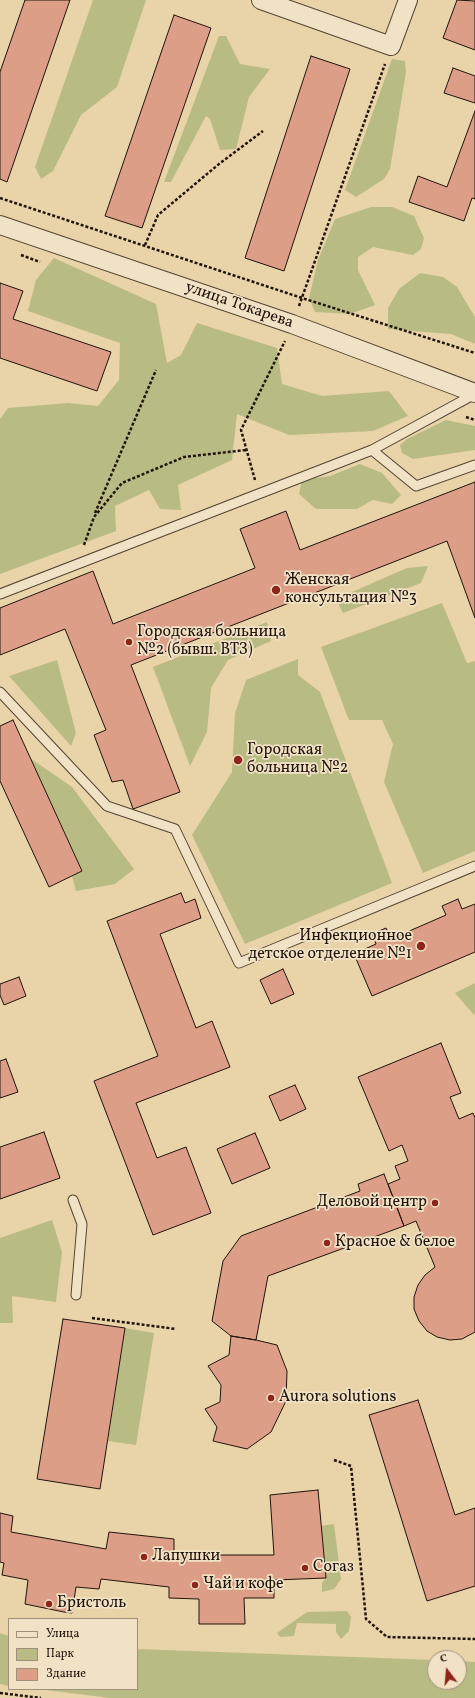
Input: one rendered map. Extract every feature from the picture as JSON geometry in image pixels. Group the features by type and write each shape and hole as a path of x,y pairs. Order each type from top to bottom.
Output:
{"street":[{"path":"261,0 391,46 408,0"},
{"name":"улица Токарева","path":"0,225 292,324 475,394"}],"lane":[{"path":"0,594 372,450 475,394"},
{"path":"372,450 416,486 475,465"},
{"path":"0,692 107,806 175,828 239,963 475,866"},
{"path":"73,1200 82,1224 76,1295"}],"path":[{"path":"298,310 391,46"},
{"path":"145,245 158,215 263,130"},
{"path":"0,198 302,298 475,353"},
{"path":"259,494 241,430 287,337"},
{"path":"77,564 94,517 156,370"},
{"path":"94,517 122,483 184,457 246,450"},
{"path":"92,1318 176,1329"},
{"path":"334,1460 351,1466 366,1619 387,1637 475,1639"},
{"path":"0,1693 41,1698"}],"green space":[{"path":"93,0 146,0 117,87 81,115 53,171 41,179 35,167"},
{"path":"219,36 226,36 240,64 270,69 249,97 236,149 220,150 210,119 206,116 171,182 164,182"},
{"path":"392,59 405,61 406,72 390,169 384,179 356,197 345,190"},
{"path":"371,207 392,207 414,216 424,238 421,249 413,255 373,247 358,257 358,270 375,305 350,314 315,312 309,298 318,260 335,219"},
{"path":"54,258 156,304 167,363 181,355 197,323 277,348 282,384 322,396 389,391 408,416 373,431 289,435 237,414 232,460 178,485 181,510 160,509 149,490 115,506 116,531 0,574 0,419 8,408 68,403 98,406 119,380 120,343 28,311 36,280"},
{"path":"420,273 443,277 457,287 475,317 475,344 451,334 388,329 388,308 399,289"},
{"path":"446,420 475,426 475,450 413,459 402,453 400,445 407,439"},
{"path":"360,464 382,473 401,495 392,504 373,500 357,509 316,509 299,494 302,480 330,476"},
{"path":"428,566 421,583 343,613 336,599 407,568"},
{"path":"442,603 467,663 475,661 475,851 423,873 384,782 393,744 382,720 349,720 321,647"},
{"path":"267,622 271,641 228,660 211,688 207,732 190,766 153,667"},
{"path":"298,659 298,675 320,692 392,883 245,944 192,835 232,772 235,713 246,680"},
{"path":"57,660 76,733 71,746 9,676"},
{"path":"30,758 72,787 134,869 115,884 76,891 72,876 82,871"},
{"path":"475,983 475,1014 474,1015 455,993"},
{"path":"52,1220 62,1252 56,1302 12,1296 13,1323 0,1323 0,1238"},
{"path":"125,1328 154,1333 136,1445 108,1441"},
{"path":"334,1524 341,1579 334,1589 322,1592 322,1583 326,1578 321,1526"},
{"path":"347,1611 351,1617 349,1631 341,1639 336,1632 336,1624 297,1623 294,1636 280,1637 277,1633 307,1612"},
{"path":"0,1633 8,1636 8,1686 0,1684"},
{"path":"138,1649 427,1660 427,1690 467,1690 467,1662 475,1662 475,1698 110,1698 45,1690 138,1690"}],"building":[{"path":"25,0 70,0 7,182 0,179 0,72"},
{"path":"457,0 475,1 475,50 443,38"},
{"path":"174,15 211,28 142,228 105,216"},
{"path":"311,56 350,69 284,271 245,258"},
{"path":"453,68 475,76 475,103 444,93"},
{"path":"475,111 475,199 472,198 464,221 409,202 418,176 447,187"},
{"path":"0,283 23,291 13,319 111,352 97,391 0,358"},
{"name":"Городская больница №2 (бывш. ВТЗ)","path":"475,482 475,618 447,541 131,665 180,792 133,809 123,780 112,782 94,735 106,730 65,629 0,655 0,608 93,571 113,624 255,568 240,529 286,511 300,550"},
{"path":"13,720 82,871 49,887 0,781 0,726"},
{"path":"181,893 185,903 195,899 201,918 160,934 196,1028 212,1021 230,1067 136,1103 157,1158 186,1147 211,1213 153,1235 94,1081 158,1056 107,921"},
{"path":"458,899 462,909 475,904 475,952 372,996 354,954 376,944 372,934 386,928 391,939 446,915 442,906"},
{"path":"283,969 294,994 271,1004 260,980"},
{"path":"19,977 26,996 4,1005 0,995 0,984"},
{"name":"Деловой центр","path":"441,1043 461,1093 450,1097 459,1119 473,1113 475,1118 475,1332 462,1339 450,1340 437,1337 427,1331 419,1321 414,1309 414,1297 418,1285 425,1275 435,1267 416,1221 404,1226 388,1184 400,1179 395,1166 408,1161 402,1145 389,1151 358,1077"},
{"path":"6,1059 18,1092 0,1098 0,1061"},
{"path":"295,1085 306,1109 280,1121 269,1096"},
{"path":"44,1132 60,1178 0,1199 0,1147"},
{"path":"255,1133 270,1168 232,1184 217,1149"},
{"path":"384,1174 404,1226 268,1276 256,1340 231,1336 212,1321 223,1261 241,1236 360,1191 358,1184"},
{"path":"63,1319 125,1328 100,1489 37,1479"},
{"path":"231,1336 277,1345 287,1371 286,1401 271,1432 247,1449 213,1441 217,1427 205,1409 220,1402 221,1385 208,1366 229,1355"},
{"path":"418,1400 455,1515 475,1508 475,1586 427,1601 369,1415"},
{"path":"318,1490 326,1578 274,1580 274,1598 244,1598 245,1624 199,1624 199,1599 169,1598 169,1587 101,1579 99,1589 76,1587 72,1613 64,1612 25,1604 28,1580 2,1575 4,1563 0,1562 0,1513 13,1516 11,1532 106,1549 109,1532 174,1539 174,1555 274,1555 270,1495"}],"place":[{"name":"Женская консультация №3","path":"276,590"},
{"name":"Городская больница №2 (бывш. ВТЗ)","path":"129,642"},
{"name":"Городская больница №2","path":"238,760"},
{"name":"Инфекционное детское отделение №1","path":"421,946"},
{"name":"Деловой центр","path":"435,1203"},
{"name":"Красное & белое","path":"327,1243"},
{"name":"Aurora solutions","path":"271,1398"},
{"name":"Лапушки","path":"144,1557"},
{"name":"Согаз","path":"305,1568"},
{"name":"Чай и кофе","path":"195,1585"},
{"name":"Бристоль","path":"49,1604"}]}
